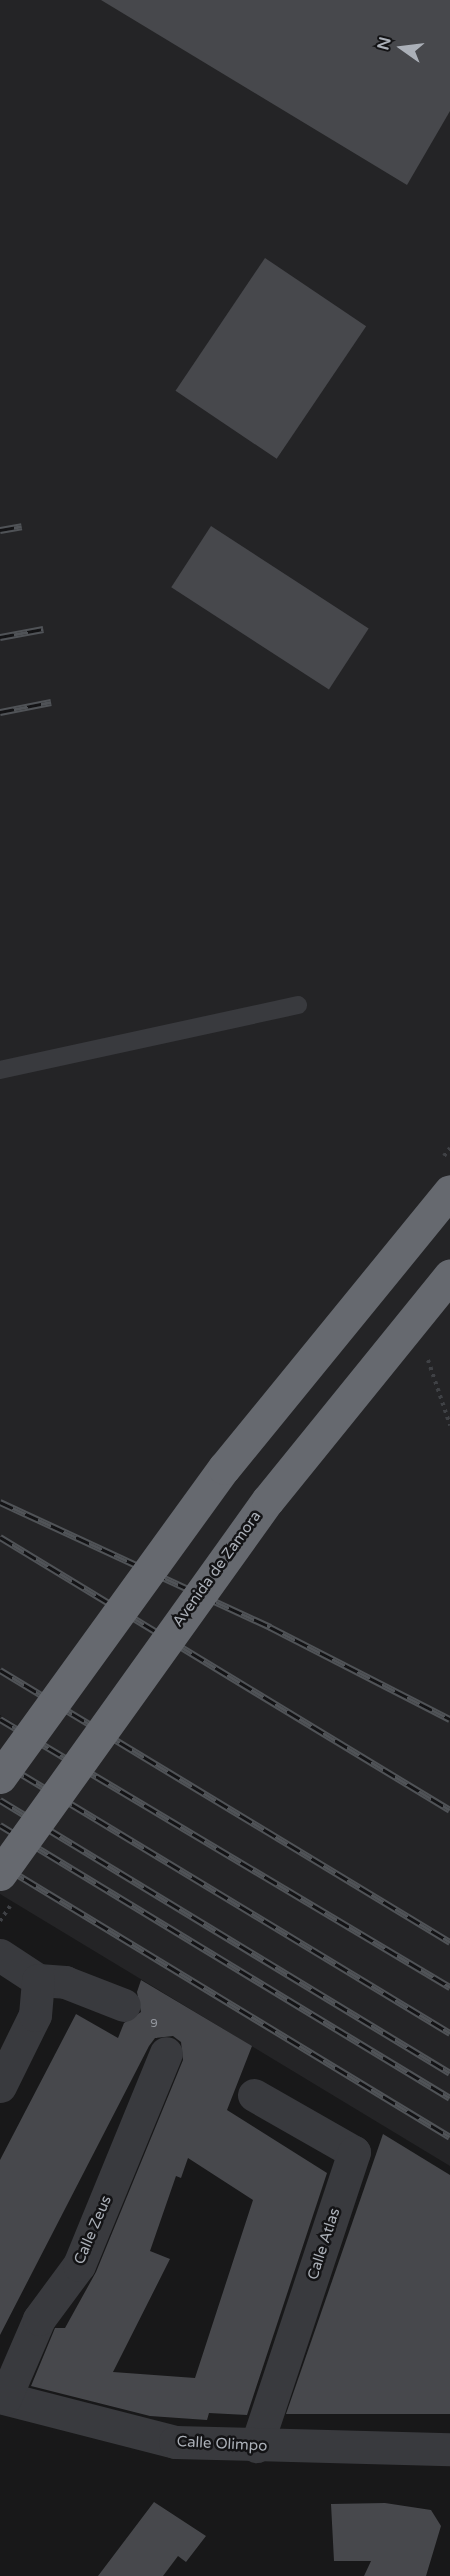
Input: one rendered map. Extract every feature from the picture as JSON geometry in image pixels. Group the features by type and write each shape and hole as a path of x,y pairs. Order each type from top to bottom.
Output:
{"highway":[{"path":"0,1777 224,1468 450,1191"},
{"name":"Avenida de Zamora","path":"0,1874 268,1500 450,1275"}],"street":[{"path":"0,1955 38,1980 65,1982 124,2005"},
{"path":"0,2086 35,2015 38,1980"},
{"name":"Calle Zeus","path":"3,2398 39,2319 79,2265 166,2053"},
{"name":"Calle Atlas","path":"254,2095 354,2152 256,2446"},
{"name":"Calle Olimpo","path":"3,2398 175,2442 256,2446 450,2449"}],"lane":[{"path":"0,1070 298,1005"}],"path":[{"path":"428,1360 450,1425"}],"shaded area":[{"path":"0,0 450,0 450,2166 0,1894 0,1716 47,1744 0,1715"}],"building":[{"path":"101,0 450,0 450,111 407,185"},
{"path":"265,258 366,326 277,459 176,391"},
{"path":"211,526 369,628 329,690 171,587"},
{"path":"141,1980 252,2046 227,2110 327,2173 247,2415 209,2413 207,2420 150,2416 31,2386 55,2328 65,2328 96,2272 183,2060 181,2042 173,2036 155,2038 149,2046 0,2335 0,2160 76,2014 118,2038 124,2023 141,2012 137,1992","holes":["188,2158 253,2200 195,2378 113,2372 170,2259 150,2251 176,2176 181,2178"]},
{"path":"383,2134 450,2175 450,2414 286,2414"},
{"path":"154,2502 206,2536 186,2562 178,2556 163,2576 98,2576"},
{"path":"385,2503 431,2510 441,2526 426,2576 364,2576 371,2561 334,2561 331,2504"}],"railway":[{"path":"0,530 22,526"},
{"path":"0,637 43,629"},
{"path":"0,712 51,702"},
{"path":"0,1502 270,1627 450,1719"},
{"path":"0,1537 450,1810"},
{"path":"0,1670 450,1942"},
{"path":"0,1719 450,1987"},
{"path":"0,1761 450,2033"},
{"path":"0,1800 450,2073"},
{"path":"0,1825 450,2098"},
{"path":"0,1864 450,2137"}]}
